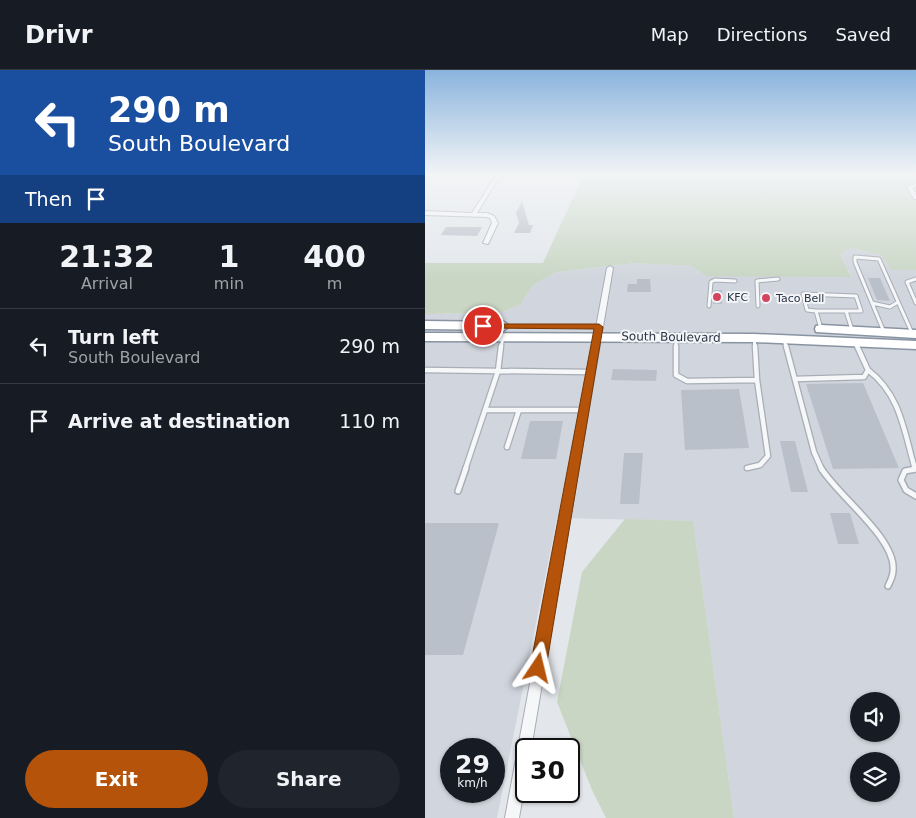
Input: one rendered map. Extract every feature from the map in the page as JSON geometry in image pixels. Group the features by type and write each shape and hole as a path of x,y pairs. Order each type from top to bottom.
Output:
{"highway":[{"name":"South Boulevard","path":"425,325 598,332 633,337 785,339 911,336"},
{"name":"South Boulevard","path":"425,337 503,337 664,327 821,329 854,336 884,332 911,336"},
{"path":"633,337 628,332 634,329 664,327"},
{"path":"854,336 855,338 864,334 911,336"}],"street":[{"path":"474,214 477,209"},
{"path":"425,213 487,215 495,220 485,243"},
{"path":"512,818 589,372 609,268"}],"lane":[{"path":"884,332 855,257 879,259 911,336"},
{"path":"758,306 757,280 778,279"},
{"path":"709,306 711,282 715,280 735,281"},
{"path":"916,280 907,282 916,303"},
{"path":"803,294 856,296 861,311 846,311 807,310 803,294"},
{"path":"872,303 890,307 898,302"},
{"path":"816,310 821,329"},
{"path":"846,311 868,370 879,377 898,406 915,469 905,471 901,480 906,490 916,496"},
{"path":"457,491 501,363 500,345 503,337"},
{"path":"676,337 675,375 679,378 687,381 757,380"},
{"path":"747,468 758,467 764,463 768,456 757,380 754,338"},
{"path":"785,339 817,463 886,534"},
{"path":"425,370 589,372"},
{"path":"795,379 864,377 868,370"},
{"path":"485,410 583,410"},
{"path":"507,447 519,410"},
{"path":"888,586 897,578 899,573"}],"shaded area":[{"path":"852,248 881,255 891,270 916,270 916,818 734,818 693,521 557,518 505,778 505,738 440,738 440,803 500,803 497,818 425,818 425,314 499,313 520,305 534,284 557,272 636,263 691,266 706,276 851,276 840,254"}],"green space":[{"path":"568,209 916,209 916,270 891,270 881,255 852,248 840,254 851,277 706,276 691,266 636,263 557,272 534,284 520,305 499,313 425,314 425,263 543,263"},
{"path":"625,519 693,521 734,818 606,818 580,760 580,738 571,738 557,702 582,572"}],"building":[{"path":"518,209 524,209 529,225 533,225 530,233 514,233 519,223 516,213"},
{"path":"446,227 482,227 477,236 441,235"},
{"path":"868,278 880,278 890,301 877,300"},
{"path":"637,279 650,279 651,292 627,292 628,284 637,284"},
{"name":"KFC","path":"714,290 722,290 722,304 713,304"},
{"path":"613,369 657,370 656,381 611,380"},
{"path":"863,383 899,468 833,469 806,384"},
{"path":"739,389 749,448 685,450 681,390"},
{"path":"530,421 563,421 556,459 521,459"},
{"path":"780,441 795,441 808,492 791,492"},
{"path":"624,453 643,453 639,504 620,504"},
{"path":"830,513 850,513 859,544 838,544"},
{"path":"425,523 499,523 463,655 425,655"}],"place":[{"name":"KFC","path":"717,297"},
{"name":"Taco Bell","path":"766,298"}],"route":[{"path":"483,326 599,327 589,372 538,668"}]}
